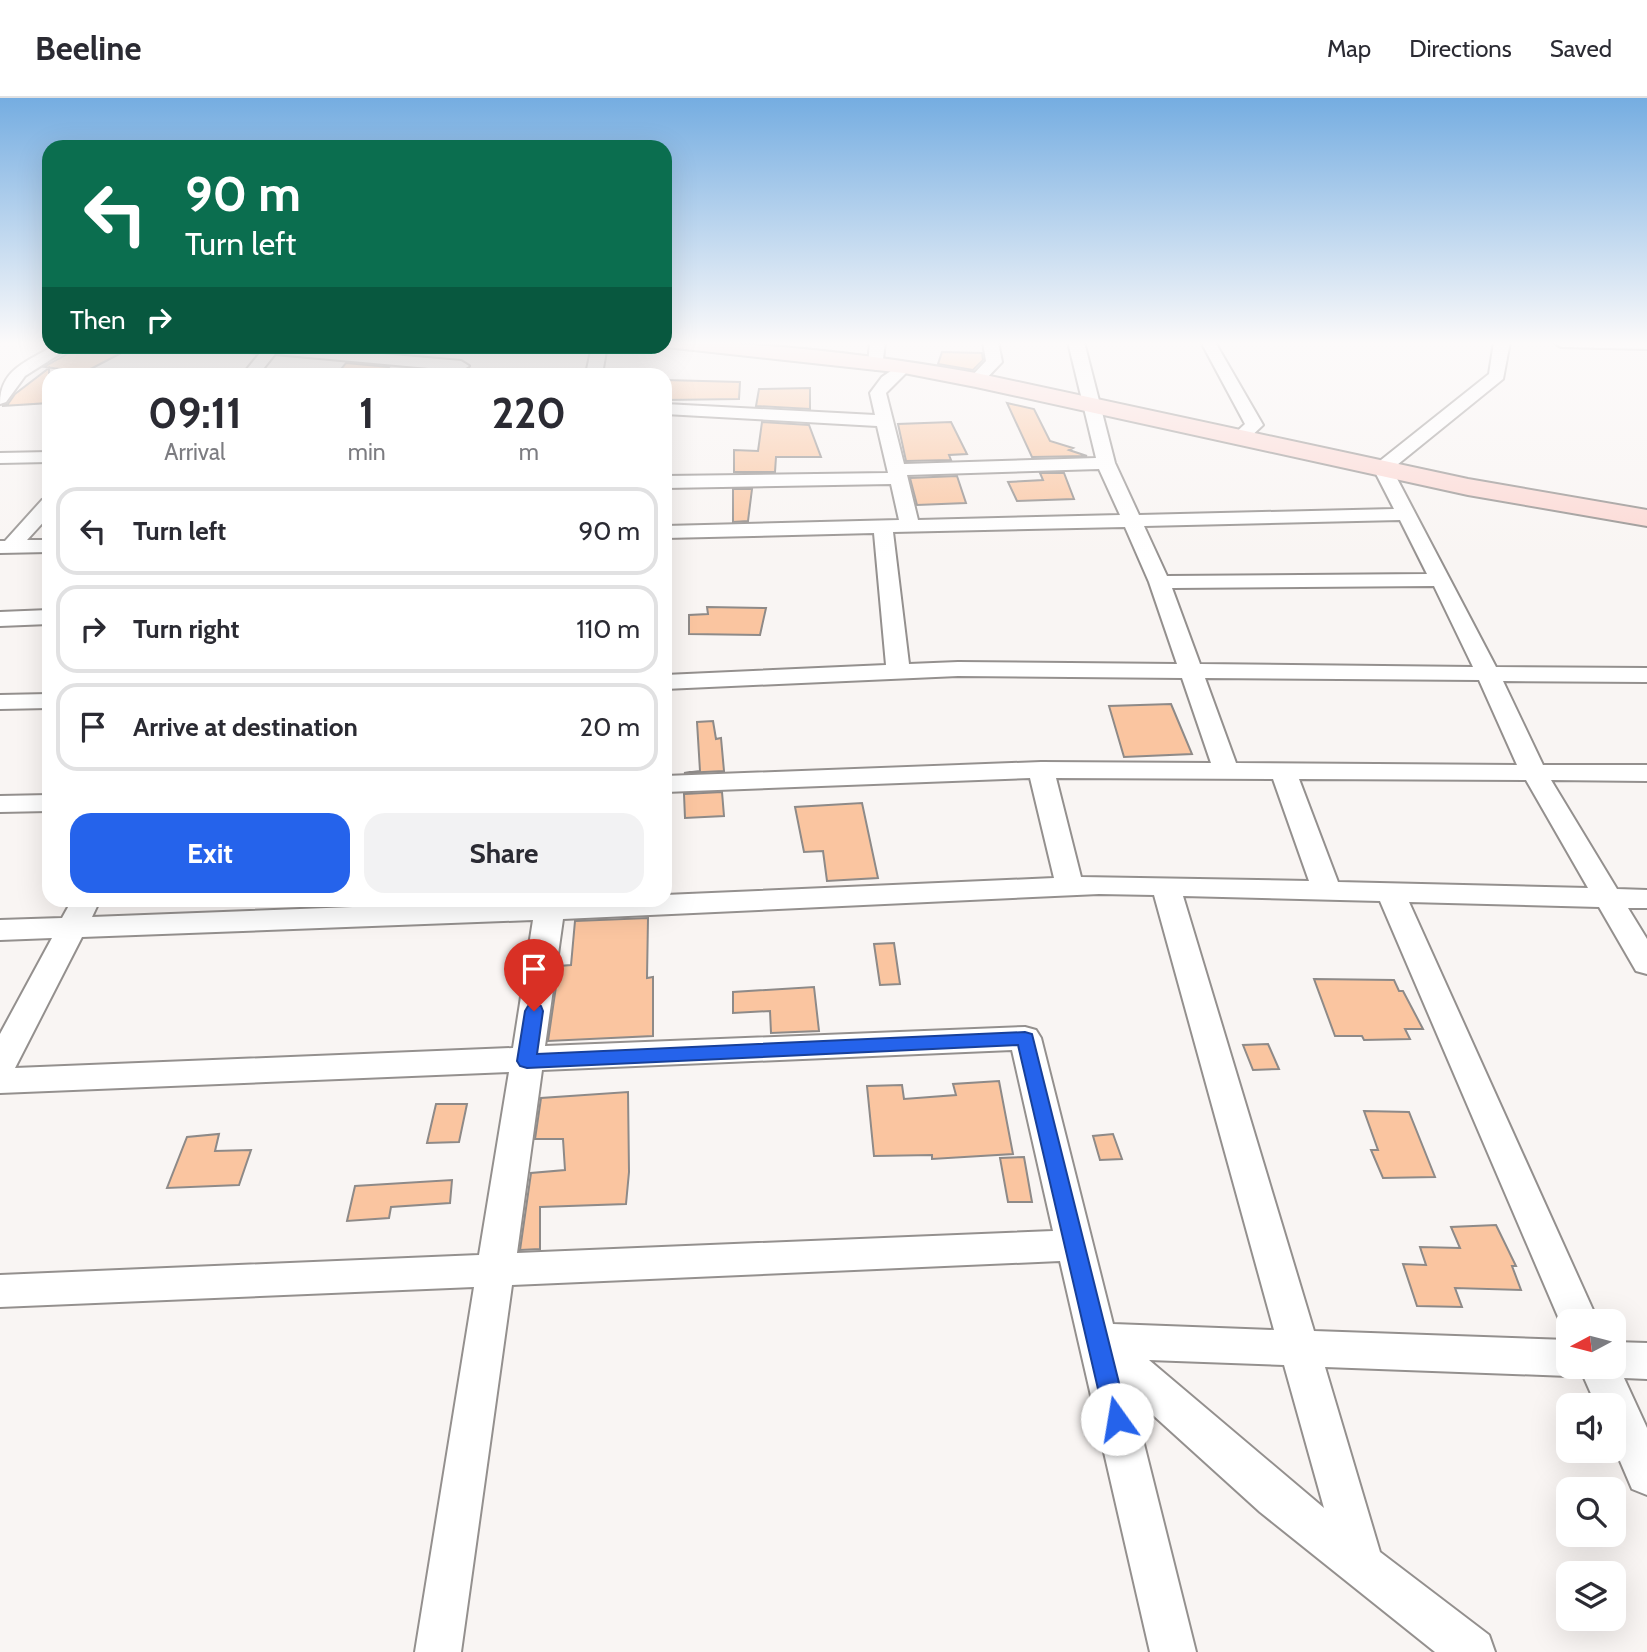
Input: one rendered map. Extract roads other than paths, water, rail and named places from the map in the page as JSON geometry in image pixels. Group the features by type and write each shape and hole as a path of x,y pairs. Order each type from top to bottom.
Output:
{"street":[{"path":"765,415 883,421"},
{"path":"882,415 910,526"},
{"path":"1093,415 1106,463 1160,582 1226,770"},
{"path":"1138,415 1468,487 1647,518"},
{"path":"1240,437 1254,425 1248,415"},
{"path":"1382,468 1449,415"},
{"path":"0,458 42,457"},
{"path":"672,482 1106,463"},
{"path":"1382,468 1489,674 1533,771 1647,964"},
{"path":"5,547 42,511"},
{"path":"672,532 1405,514"},
{"path":"883,527 898,672"},
{"path":"5,547 42,546"},
{"path":"1160,582 1442,580"},
{"path":"0,619 42,617"},
{"path":"672,682 958,669 1647,676"},
{"path":"0,702 42,701"},
{"path":"1041,770 1070,887"},
{"path":"672,784 1041,770 1647,773"},
{"path":"1283,771 1327,891"},
{"path":"0,804 42,803"},
{"path":"672,901 1070,887 1647,899"},
{"path":"1166,887 1362,1565"},
{"path":"1391,893 1574,1309"},
{"path":"0,1065 82,907"},
{"path":"0,930 507,907"},
{"path":"438,1652 550,907"},
{"path":"0,1081 527,1061 1025,1038 1173,1652"},
{"path":"0,1291 1075,1245"},
{"path":"1098,1341 1556,1358"},
{"path":"1098,1341 1275,1497 1472,1652"},
{"path":"1626,1360 1647,1361"},
{"path":"1604,1379 1647,1475"}]}
